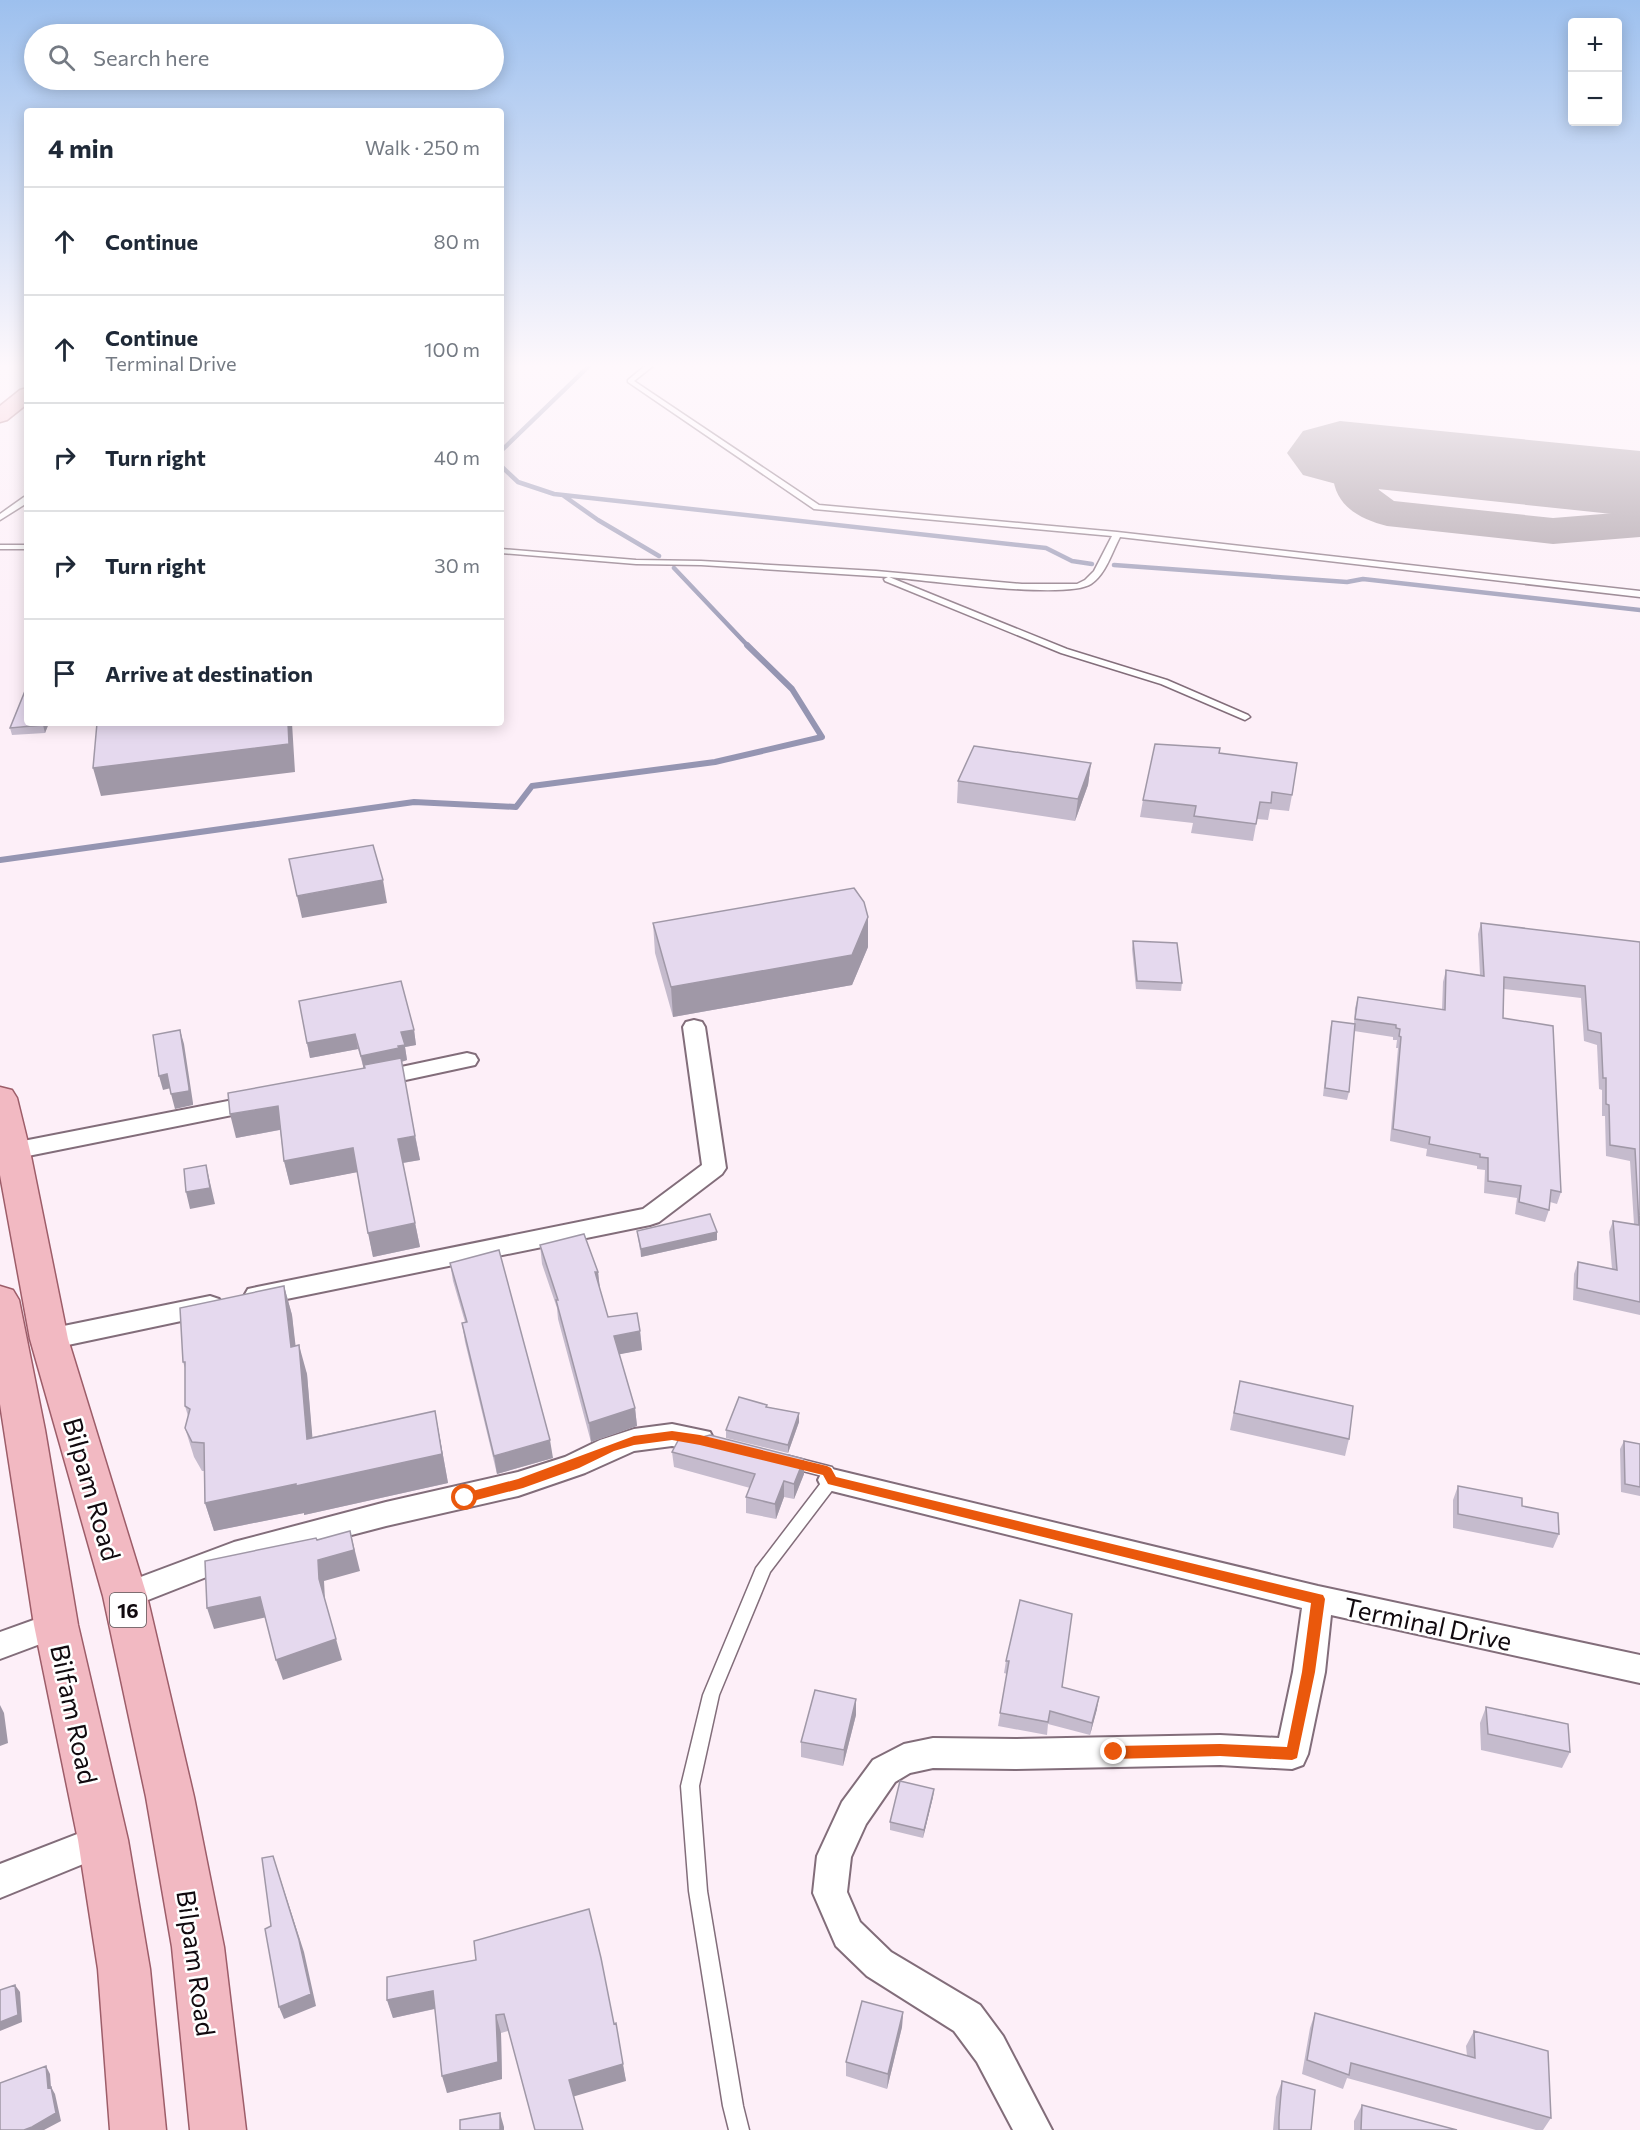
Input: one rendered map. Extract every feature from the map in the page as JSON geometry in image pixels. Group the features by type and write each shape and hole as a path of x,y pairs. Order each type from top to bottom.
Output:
{"main road":[{"name":"Bilpam Road","path":"0,1098 13,1151 50,1339 125,1596 170,1797 198,1947 218,2130"},
{"name":"Bilfam Road","path":"0,1300 12,1434 103,1840 124,1969 138,2130"}],"street":[{"path":"50,1339 650,1216 714,1168 694,1027"},
{"path":"352,1084 467,1060"},
{"path":"13,1151 284,1098"},
{"path":"125,1596 234,1554 309,1533 518,1484 575,1465 610,1448 634,1440 672,1435 706,1441"},
{"name":"Terminal Drive","path":"832,1480 1318,1599 1640,1669"},
{"path":"1033,2130 990,2049 967,2018 879,1964 848,1934 830,1893 834,1856 854,1813 884,1771 904,1759 933,1753 1016,1754 1220,1750 1292,1754 1309,1672 1318,1599"},
{"path":"0,1646 56,1626"},
{"path":"0,1881 103,1840"}],"lane":[{"path":"755,465 817,507 1117,534 1640,594"},
{"path":"0,518 24,501"},
{"path":"504,551 636,562 700,563 876,573 1022,587 1078,586 1088,582 1098,572 1117,534"},
{"path":"0,547 24,547"},
{"path":"876,573 1064,651 1164,681 1245,717"},
{"path":"739,2130 733,2106 698,1891 690,1786 711,1695 764,1568 832,1480 827,1471 769,1457"}],"building":[{"path":"24,693 24,726 32,726 10,728"},
{"path":"97,726 288,726 289,744 93,768"},
{"path":"1155,744 1220,748 1219,753 1297,763 1292,795 1272,792 1271,803 1260,802 1256,824 1194,816 1196,806 1143,800"},
{"path":"974,746 1091,763 1078,799 958,781"},
{"path":"373,845 383,880 297,896 289,859"},
{"path":"854,888 864,902 868,917 852,955 671,987 653,923"},
{"path":"1481,923 1640,942 1640,1302 1577,1288 1578,1262 1617,1270 1613,1221 1639,1225 1635,1149 1610,1145 1609,1105 1606,1104 1606,1078 1603,1078 1601,1033 1588,1030 1585,986 1504,977 1503,1018 1553,1026 1561,1192 1551,1190 1549,1210 1519,1202 1521,1186 1488,1181 1488,1158 1480,1157 1480,1154 1429,1144 1430,1137 1393,1129 1400,1029 1396,1028 1396,1025 1355,1019 1358,997 1445,1010 1446,970 1484,976"},
{"path":"1133,941 1177,943 1182,983 1137,981"},
{"path":"401,981 414,1030 401,1032 405,1045 361,1056 355,1034 307,1043 299,1001"},
{"path":"1332,1021 1355,1024 1349,1092 1325,1088"},
{"path":"180,1030 189,1091 171,1094 167,1074 159,1076 153,1035"},
{"path":"401,1058 415,1136 398,1139 415,1223 368,1233 353,1148 284,1161 278,1106 230,1114 228,1093 365,1068 364,1065"},
{"path":"206,1165 210,1188 186,1192 184,1169"},
{"path":"710,1214 717,1232 641,1249 637,1231"},
{"path":"584,1234 598,1272 595,1272 608,1317 637,1313 640,1331 614,1336 635,1408 589,1423 556,1300 558,1300 540,1245"},
{"path":"499,1250 550,1440 494,1456 462,1323 467,1322 450,1263"},
{"path":"284,1286 291,1347 299,1345 307,1439 435,1411 442,1454 205,1503 204,1443 192,1442 185,1428 190,1409 185,1406 185,1362 183,1362 180,1308"},
{"path":"1240,1381 1353,1406 1349,1439 1234,1413"},
{"path":"739,1397 767,1405 766,1407 799,1413 788,1445 726,1430"},
{"path":"681,1435 699,1438 710,1435 804,1459 794,1484 784,1481 775,1504 746,1497 755,1474 672,1452"},
{"path":"1624,1441 1640,1444 1640,1487 1625,1484"},
{"path":"1458,1486 1522,1498 1522,1506 1558,1513 1559,1534 1458,1514"},
{"path":"350,1531 354,1550 318,1560 319,1579 336,1639 276,1660 260,1597 207,1608 205,1561 316,1538 317,1540"},
{"path":"1020,1600 1072,1614 1062,1687 1099,1697 1092,1723 1050,1711 1048,1722 1000,1713 1009,1661 1006,1661"},
{"path":"815,1690 856,1699 844,1750 801,1742"},
{"path":"1486,1707 1568,1724 1570,1752 1488,1734"},
{"path":"900,1781 934,1789 924,1830 890,1822"},
{"path":"273,1856 299,1940 311,1994 279,2007 265,1929 271,1926 262,1858"},
{"path":"589,1909 614,2024 616,2023 623,2064 569,2080 583,2130 535,2130 504,2014 496,2015 498,2062 442,2076 433,1991 387,2000 387,1977 476,1960 474,1941"},
{"path":"15,1985 18,2015 0,2022 0,1990"},
{"path":"862,2001 903,2012 888,2074 846,2062"},
{"path":"1315,2013 1475,2058 1474,2031 1548,2051 1551,2118 1351,2063 1349,2075 1307,2060"},
{"path":"46,2066 48,2088 51,2087 56,2113 24,2130 0,2130 0,2083"},
{"path":"1282,2081 1315,2090 1311,2130 1279,2130"},
{"path":"1362,2105 1457,2130 1361,2130"},
{"path":"500,2113 500,2130 460,2130 460,2120"}],"waterway":[{"path":"504,469 518,482 554,494 1046,548 1072,561 1092,564"},
{"path":"564,496 598,520 659,556"},
{"path":"1114,565 1347,582 1363,579 1640,610"},
{"path":"674,568 748,646"},
{"path":"0,860 414,802 516,807 532,786 715,762 822,737 792,689 748,646"}],"taxiway":[{"path":"1367,465 1354,474 1356,488 1368,504 1387,513 1553,531 1640,524"},
{"path":"1508,465 1533,473"}],"runway":[{"path":"1460,465 1640,484"}],"route":[{"path":"465,1498 518,1484 575,1465 610,1448 634,1440 672,1435 827,1471 832,1480 1318,1599 1309,1672 1292,1754 1220,1750 1114,1752"}]}
